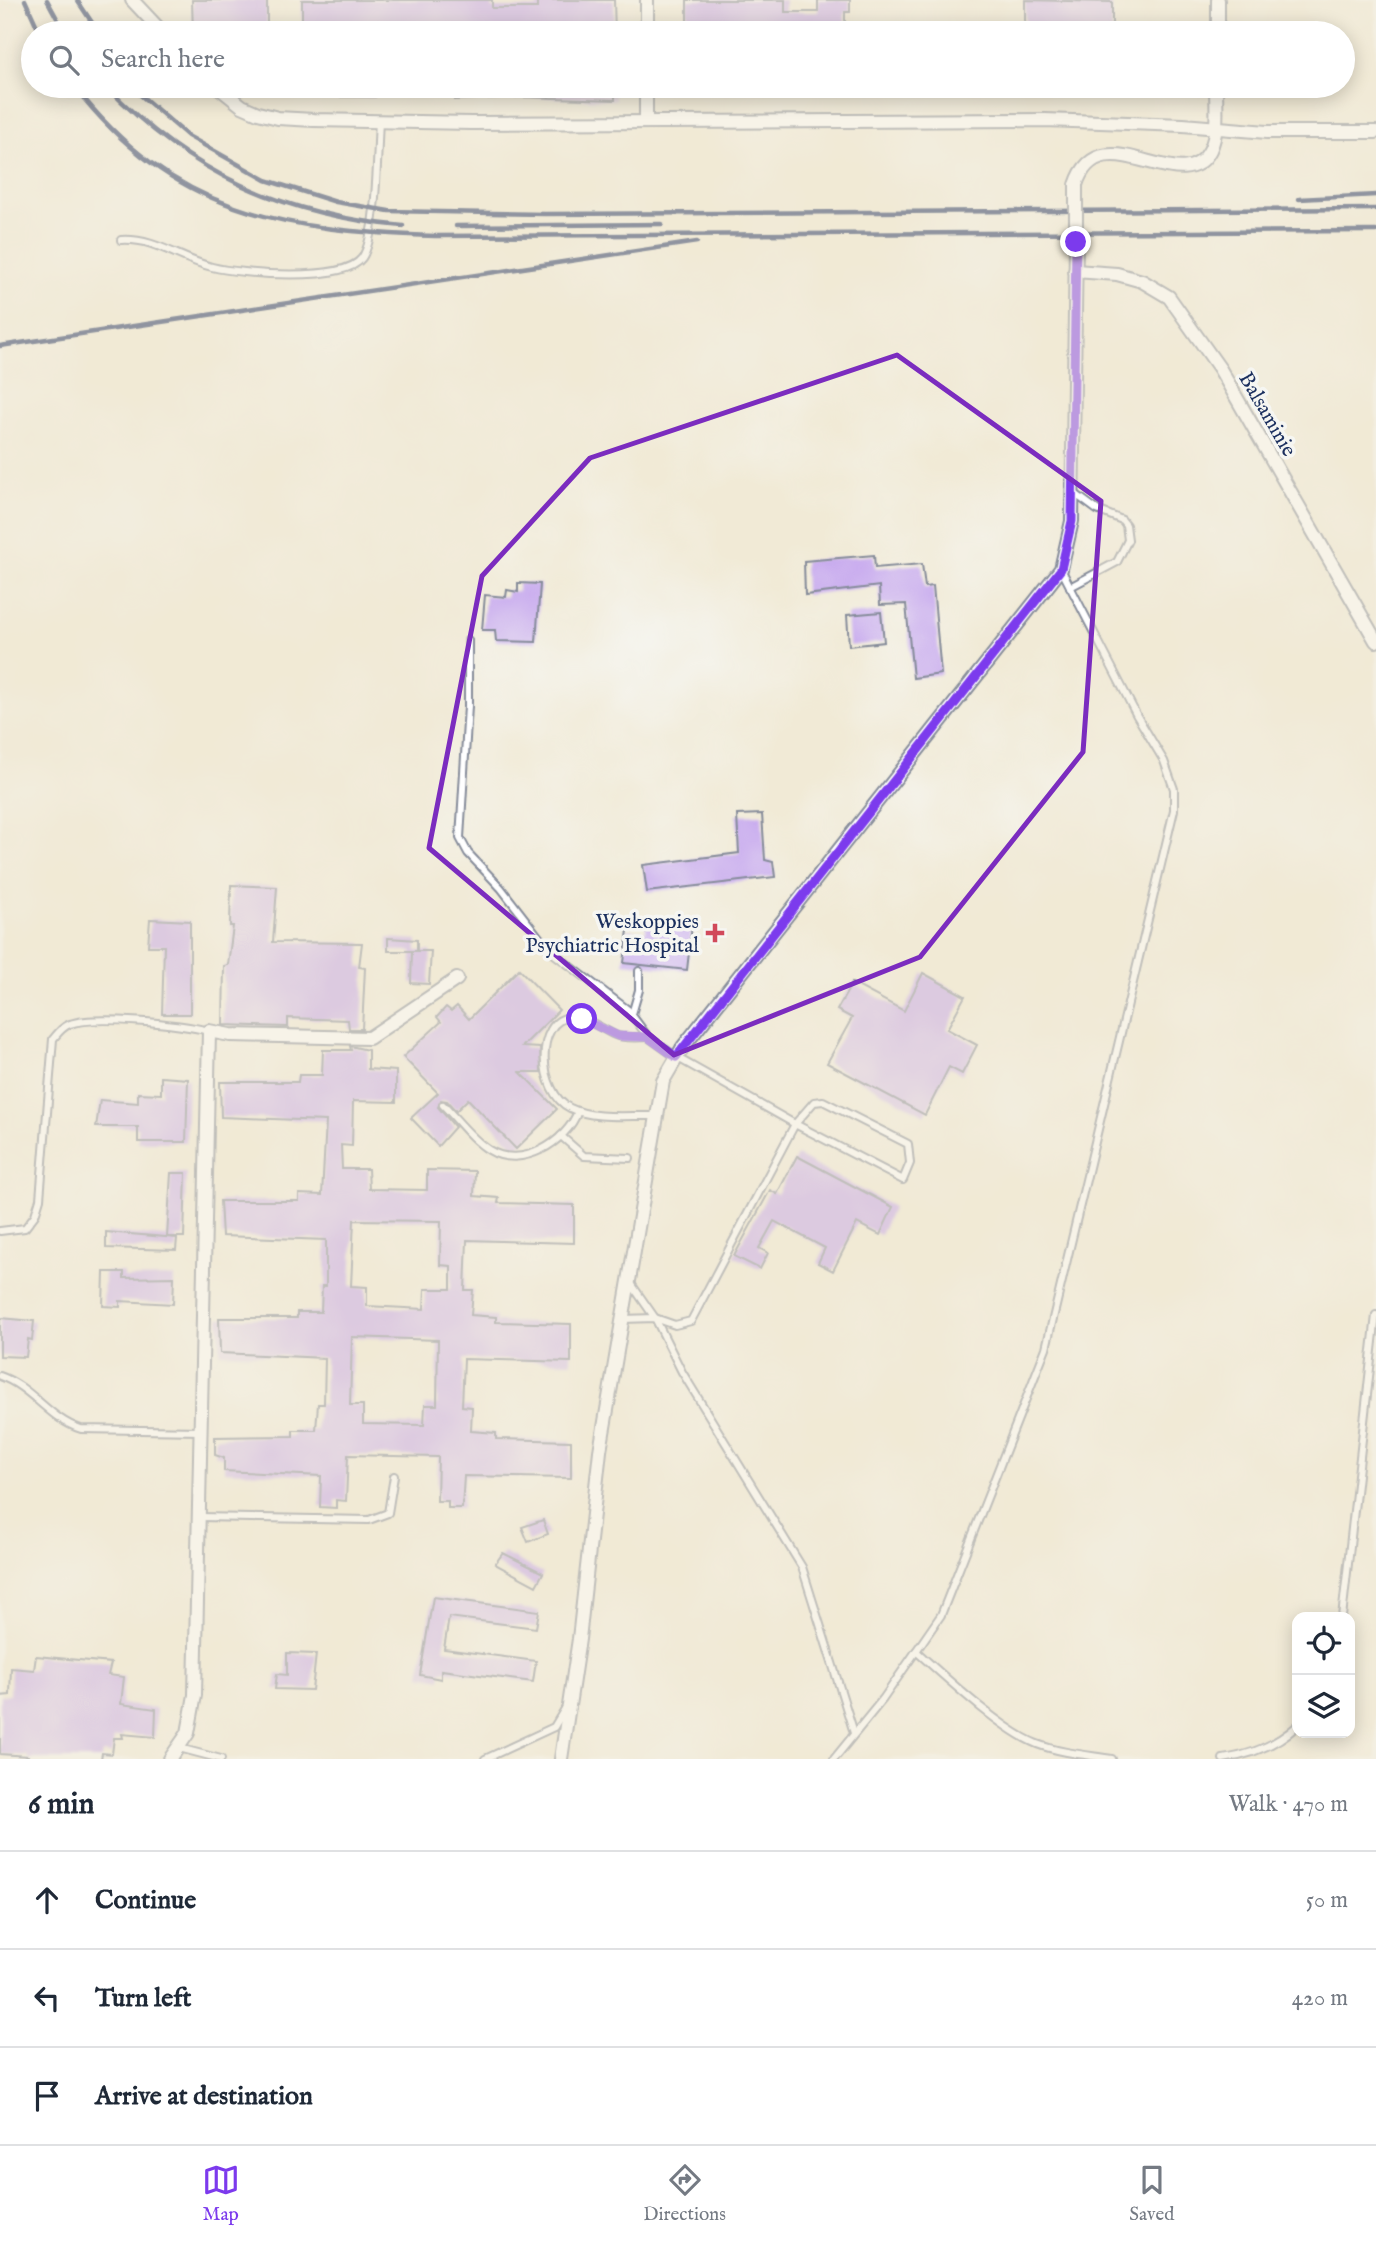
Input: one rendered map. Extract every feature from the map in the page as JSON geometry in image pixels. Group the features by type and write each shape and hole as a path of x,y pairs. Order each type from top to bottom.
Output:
{"street":[{"path":"132,0 152,21"},
{"path":"647,21 648,0"},
{"path":"1218,21 1219,0"},
{"path":"232,98 242,106 278,118 379,121 1045,120 1184,125 1216,129 1376,132"},
{"path":"646,98 646,121"},
{"path":"561,1759 571,1698 597,1470 663,1081 676,1057 1061,569 1071,536 1076,185 1087,164 1103,155 1183,168 1194,167 1210,149 1216,129 1216,98"},
{"name":"Balsaminie","path":"1075,271 1117,274 1142,281 1169,297 1220,369 1376,641"},
{"path":"170,1759 190,1726 195,1695 209,1031 255,1036 369,1038 457,979"}],"lane":[{"path":"121,240 157,244 211,267 243,271 286,274 333,272 350,267 360,260 370,234 379,121"},
{"path":"1070,587 1117,562 1127,545 1128,532 1122,520 1097,510 1072,492"},
{"path":"834,1759 941,1615 1046,1348 1174,810 1174,789 1164,761 1137,716 1061,569"},
{"path":"468,640 468,706 460,831 463,847 500,888 549,950 632,1014 648,1037 676,1057 794,1124 903,1180 910,1163 908,1144 823,1101 814,1102 794,1124 691,1321 675,1325 655,1318 622,1319"},
{"path":"632,1014 639,990 639,971"},
{"path":"648,1037 618,1036 591,1022 573,1017 561,1019 552,1027 545,1049 545,1078 557,1098 578,1111 658,1116"},
{"path":"0,1231 25,1228 35,1215 40,1199 53,1039 60,1030 69,1024 84,1022 156,1023 209,1031"},
{"path":"443,1105 484,1146 496,1153 540,1152 561,1136 578,1111"},
{"path":"561,1136 584,1156 630,1158"},
{"path":"631,1282 655,1318 682,1372 802,1567 854,1733"},
{"path":"1343,1612 1376,1315"},
{"path":"0,1376 26,1389 67,1425 81,1429 202,1431"},
{"path":"200,1517 369,1520 388,1513 394,1476"},
{"path":"916,1651 953,1684 1033,1743 1057,1751 1112,1759"},
{"path":"485,1759 554,1727 571,1698"},
{"path":"1223,1759 1252,1753 1272,1744 1292,1730"},
{"path":"179,1748 221,1759"}],"highlighted area":[{"path":"897,355 1101,501 1083,752 920,957 674,1055 429,848 482,576 590,458"}],"building":[{"path":"192,0 267,0 267,21 193,21"},
{"path":"302,0 492,0 492,8 537,8 537,0 614,0 615,21 302,21"},
{"path":"687,0 785,0 785,12 818,12 818,0 850,0 850,12 845,12 845,21 687,21"},
{"path":"1025,0 1112,2 1112,21 1025,21"},
{"path":"455,98 500,98 455,100"},
{"path":"553,98 615,98 615,100"},
{"path":"874,555 875,568 922,564 925,587 933,586 941,674 913,678 906,604 880,605 879,586 805,595 804,561"},
{"path":"518,583 540,584 536,642 496,641 495,630 482,630 485,595 506,597 507,590 518,592"},
{"path":"881,612 884,642 849,646 847,615"},
{"path":"762,814 765,860 773,862 775,877 647,892 643,865 739,853 737,815"},
{"path":"231,885 277,887 273,942 362,943 359,967 365,968 362,1029 349,1029 348,1020 288,1018 288,1027 223,1025 224,966 228,965 233,926 230,926"},
{"path":"150,919 190,921 190,1014 162,1014 164,946 148,946"},
{"path":"646,924 692,925 687,970 624,963 628,930 646,932"},
{"path":"388,938 417,940 417,951 431,951 429,984 411,983 412,951 388,951"},
{"path":"519,969 559,1010 522,1047 540,1048 541,1072 520,1072 557,1109 516,1149 468,1099 456,1111 447,1101 441,1100 438,1107 455,1127 438,1146 411,1118 438,1093 403,1057 441,1022 437,1017 446,1007 451,1011 457,1006 469,1019"},
{"path":"923,973 965,996 947,1029 977,1045 962,1074 949,1067 925,1115 827,1063 852,1018 837,1010 852,983 904,1011"},
{"path":"350,1046 368,1050 368,1069 396,1071 396,1102 353,1101 352,1146 341,1145 342,1169 368,1169 369,1189 427,1190 427,1170 475,1171 474,1196 499,1198 498,1203 574,1205 574,1243 467,1240 465,1290 473,1290 471,1315 496,1317 496,1322 571,1324 571,1362 464,1359 462,1406 472,1407 471,1431 496,1433 496,1439 571,1441 571,1478 464,1476 462,1508 448,1508 448,1501 437,1501 438,1457 348,1455 346,1501 336,1500 336,1508 320,1507 321,1476 224,1471 224,1458 215,1455 215,1437 293,1436 293,1430 316,1430 318,1404 324,1404 325,1358 220,1353 219,1318 297,1318 297,1312 321,1312 322,1286 326,1286 326,1240 222,1236 220,1201 299,1201 299,1194 322,1195 326,1121 221,1117 220,1082 298,1082 299,1075 322,1075 323,1050 351,1050","holes":["354,1220 441,1221 440,1265 451,1266 451,1289 425,1289 424,1309 367,1306 367,1287 351,1286","352,1337 438,1340 437,1405 425,1405 424,1425 363,1424 363,1405 350,1405"]},
{"path":"161,1077 188,1079 186,1142 138,1142 138,1127 96,1127 100,1100 138,1103 138,1093 161,1094"},
{"path":"797,1156 893,1207 880,1235 857,1223 833,1271 818,1263 825,1248 774,1221 759,1248 768,1253 760,1269 734,1256 770,1190 777,1194"},
{"path":"171,1173 186,1173 184,1237 167,1237"},
{"path":"106,1232 177,1238 176,1250 106,1248"},
{"path":"104,1272 124,1272 124,1278 174,1277 173,1304 120,1301 120,1307 103,1306"},
{"path":"0,1318 34,1321 32,1340 28,1339 26,1357 0,1356"},
{"path":"543,1520 548,1534 528,1542 522,1527"},
{"path":"503,1553 543,1573 536,1586 495,1564"},
{"path":"433,1597 539,1611 536,1628 449,1617 444,1649 536,1661 533,1682 441,1670 441,1679 420,1675"},
{"path":"287,1653 316,1654 312,1690 275,1689 277,1674 287,1675"},
{"path":"36,1656 111,1663 108,1675 124,1677 121,1704 156,1709 155,1737 122,1734 123,1738 114,1738 112,1754 102,1753 101,1759 28,1759 28,1756 0,1754 0,1696 10,1695 11,1668 34,1670"}],"railway":[{"path":"25,0 35,21"},
{"path":"47,0 58,21"},
{"path":"77,0 91,21"},
{"path":"85,98 112,129 151,163 192,188 235,207 281,220 329,228 436,236 1376,231"},
{"path":"118,98 171,143 205,166 241,185 318,212 403,226"},
{"path":"144,98 188,136 266,180 336,202 389,211 545,214 1376,209"},
{"path":"1299,199 1376,195"},
{"path":"456,226 662,224"},
{"path":"0,346 697,242"}],"place":[{"name":"Weskoppies Psychiatric Hospital","path":"715,933"}],"route":[{"path":"582,1019 618,1036 648,1037 676,1057 1050,587 1061,569 1071,536 1076,242"}]}
